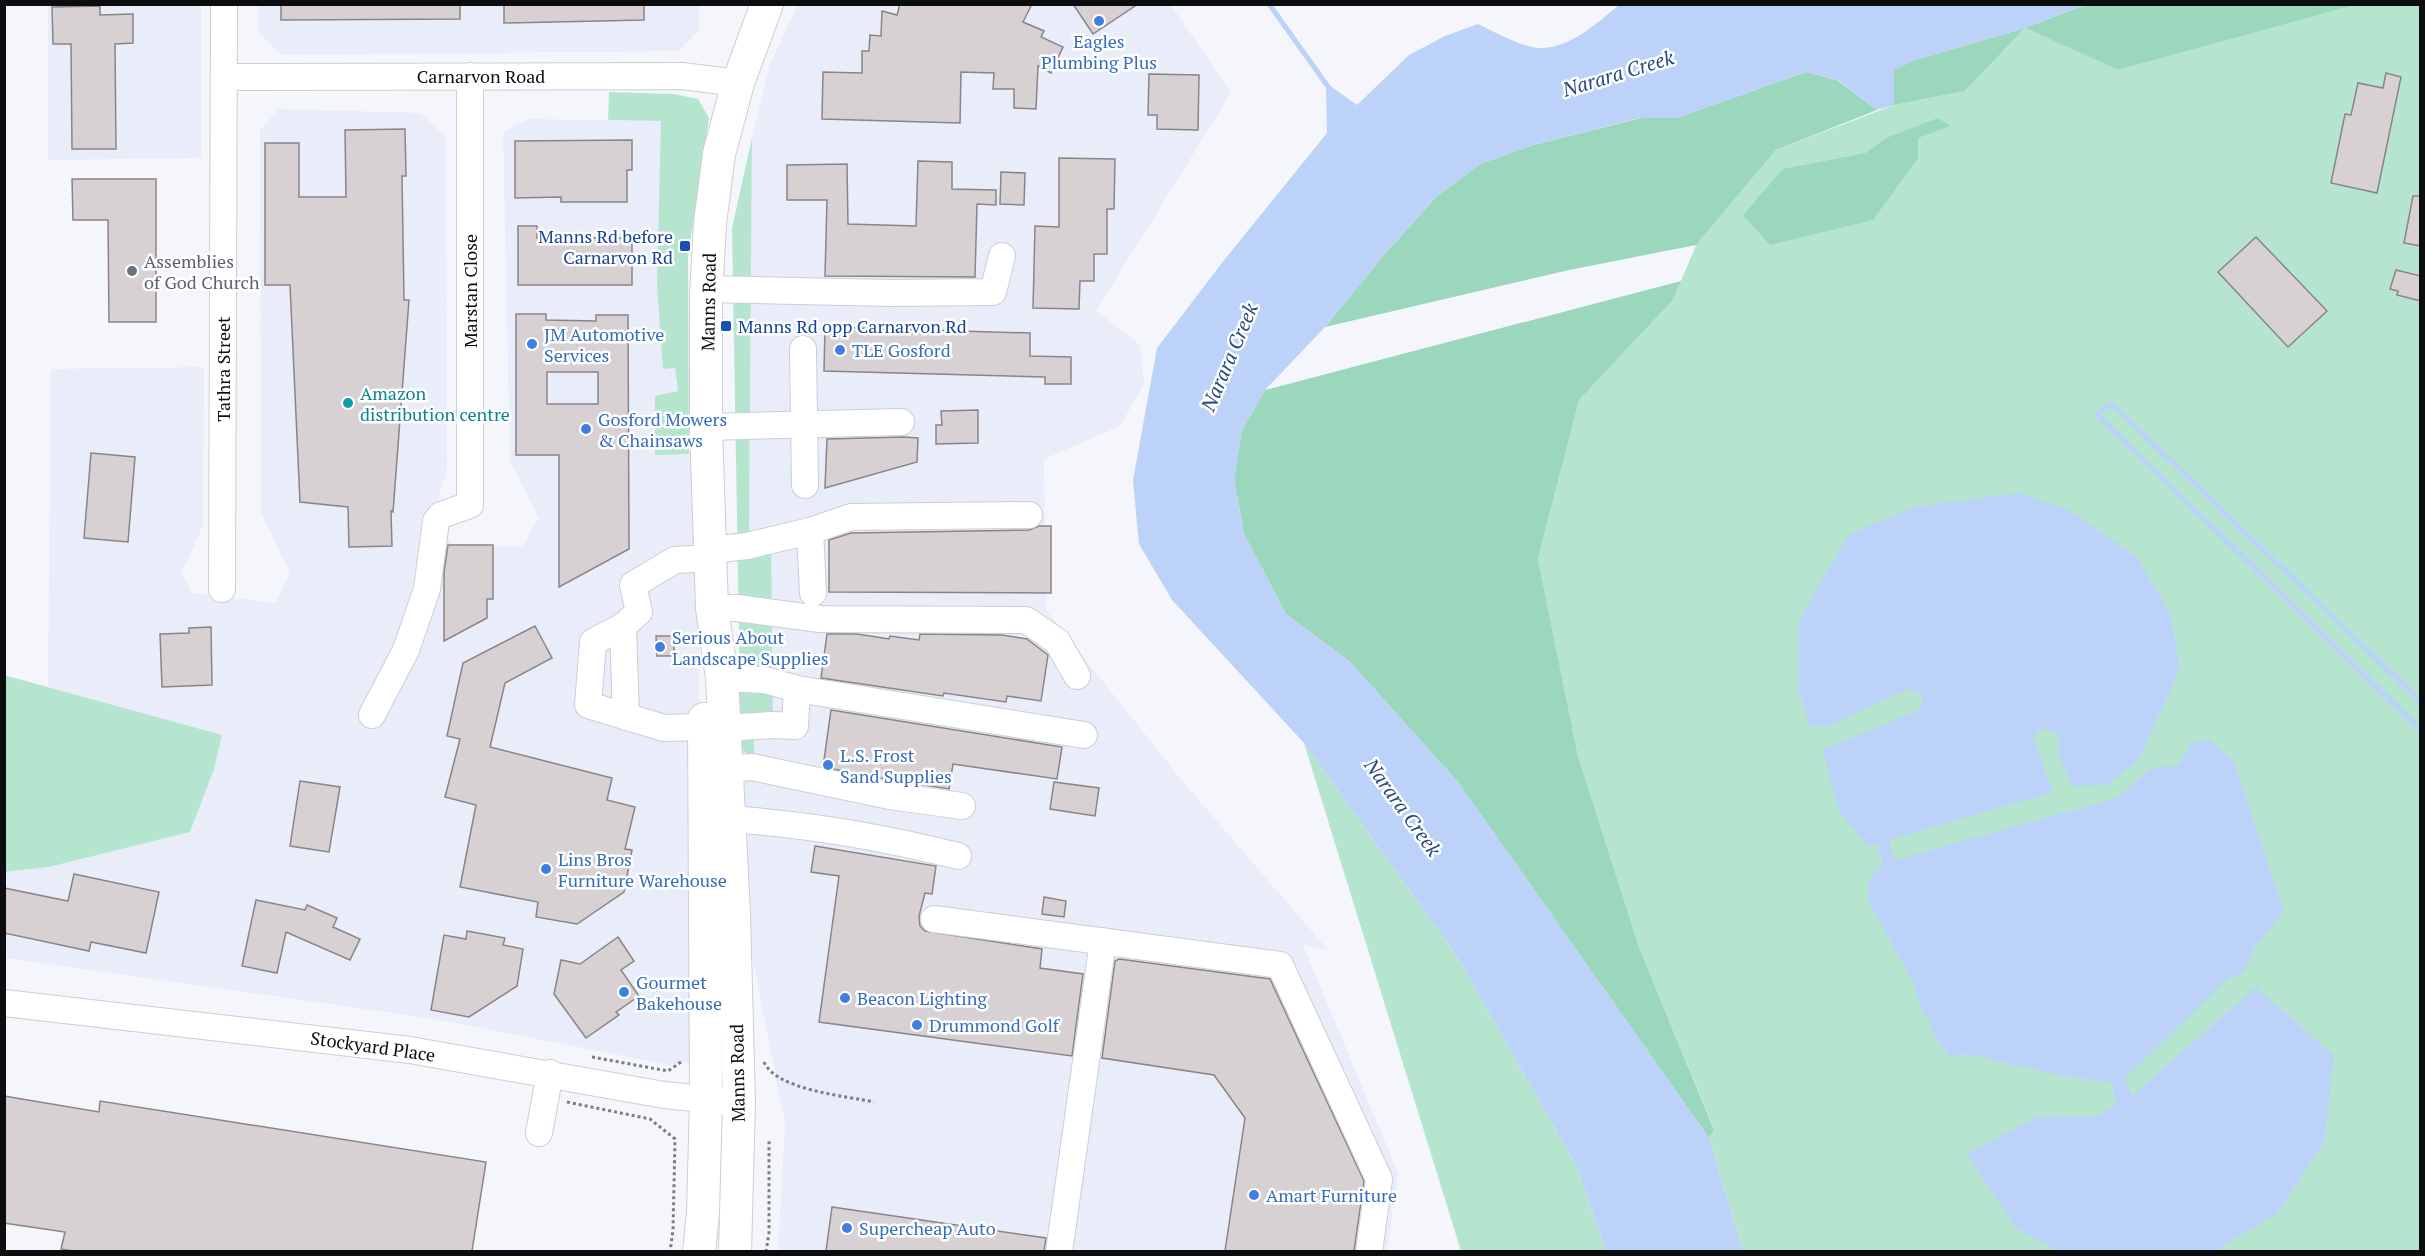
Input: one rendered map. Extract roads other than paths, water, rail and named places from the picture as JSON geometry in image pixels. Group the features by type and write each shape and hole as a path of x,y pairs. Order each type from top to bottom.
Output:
{"main road":[{"name":"Manns Road","path":"735,1251 739,1102 734,913 726,769 704,694 712,608 706,427 707,289 714,185 719,154 738,83 767,4"},
{"name":"Manns Road","path":"699,1251 703,1213 714,728 722,678 712,608"}],"street":[{"name":"Tathra Street","path":"222,589 224,4"},
{"name":"Carnarvon Road","path":"224,76 682,76 738,83"},
{"name":"Marstan Close","path":"372,715 405,650 427,589 436,521 441,515 470,505 470,76"},
{"path":"707,289 993,292 1002,256"},
{"path":"803,350 806,484"},
{"path":"706,427 901,422"},
{"path":"797,689 795,726 664,728 588,705 593,642 623,626 639,612 633,585 675,560 810,531 851,517 1029,515"},
{"path":"810,531 813,593"},
{"path":"712,608 737,608 820,619 1026,620 1057,641 1077,676"},
{"path":"623,626 626,717"},
{"path":"722,678 765,680 797,689 1084,735"},
{"path":"726,769 752,767 890,796 962,806"},
{"path":"728,819 796,825 886,838 958,856"},
{"path":"934,919 1280,964 1379,1179 1369,1251"},
{"path":"1059,1251 1104,941"},
{"name":"Stockyard Place","path":"4,1003 399,1049 548,1085 739,1102"},
{"path":"539,1133 548,1085"}],"water":[{"name":"Narara Creek","path":"1619,5 2085,5 2025,28 1915,60 1894,70 1894,105 1877,110 1838,80 1806,72 1676,118 1640,118 1533,145 1480,164 1437,196 1384,255 1325,327 1265,390 1242,430 1234,479 1244,534 1286,614 1349,661 1458,782 1709,1138 1743,1251 1606,1251 1577,1167 1457,956 1304,743 1172,600 1139,544 1133,480 1157,348 1225,259 1327,133 1326,83 1357,105 1409,55 1445,36 1478,24 1525,45 1539,48 1550,47 1582,34"},
{"path":"2018,493 2070,511 2137,557 2171,615 2180,669 2138,761 2106,785 2072,786 2059,756 2059,735 2046,729 2038,731 2034,739 2053,792 1889,840 1895,860 2117,798 2152,768 2179,765 2190,744 2208,739 2234,761 2284,911 2255,947 2243,972 2229,978 2125,1078 2132,1096 2256,987 2334,1056 2324,1143 2277,1214 2214,1251 2059,1251 2017,1229 1967,1154 2037,1117 2098,1116 2116,1105 2112,1083 2054,1074 1968,1054 1950,1057 1938,1042 1938,1037 1933,1035 1929,1020 1922,1011 1914,984 1868,900 1868,880 1883,864 1877,844 1868,847 1840,812 1822,750 1919,710 1923,697 1920,693 1908,689 1827,727 1810,726 1799,692 1799,622 1821,580 1850,534 1914,507"}],"waterway":[{"path":"1269,4 1329,88"},
{"path":"2420,701 2111,403 2097,415 2420,729"}],"place":[{"name":"Eagles Plumbing Plus","path":"1099,21"},
{"name":"Manns Rd before Carnarvon Rd","path":"685,246"},
{"name":"Assemblies of God Church","path":"132,271"},
{"name":"Manns Rd opp Carnarvon Rd","path":"726,326"},
{"name":"JM Automotive Services","path":"532,344"},
{"name":"TLE Gosford","path":"840,350"},
{"name":"Amazon distribution centre","path":"348,403"},
{"name":"Gosford Mowers & Chainsaws","path":"586,429"},
{"name":"Serious About Landscape Supplies","path":"660,647"},
{"name":"L.S. Frost Sand Supplies","path":"828,765"},
{"name":"Lins Bros Furniture Warehouse","path":"546,869"},
{"name":"Gourmet Bakehouse","path":"624,992"},
{"name":"Beacon Lighting","path":"845,998"},
{"name":"Drummond Golf","path":"917,1025"},
{"name":"Amart Furniture","path":"1254,1195"},
{"name":"Supercheap Auto","path":"847,1228"}]}
